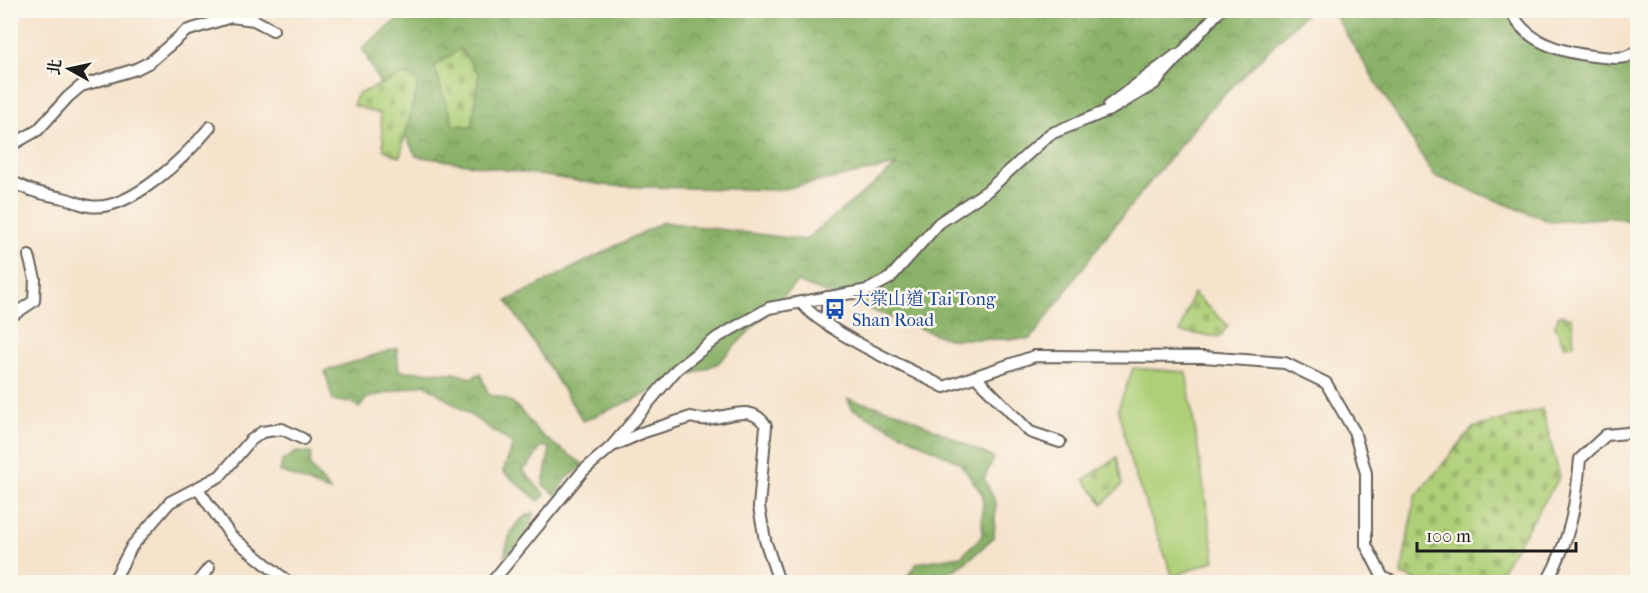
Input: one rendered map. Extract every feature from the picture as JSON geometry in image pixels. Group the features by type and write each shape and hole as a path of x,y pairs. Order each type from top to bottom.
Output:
{"street":[{"path":"492,582 583,471 611,447 676,369 718,337 769,308 868,290 890,278 939,223 987,190 1050,134 1092,117 1188,46 1220,10"},
{"path":"1511,10 1518,24 1530,35 1557,47 1616,58 1626,57 1638,51"},
{"path":"10,146 39,130 68,97 81,86 136,69 150,62 186,31 231,17 254,20 273,30"},
{"path":"10,180 31,192 89,206 105,206 124,199 169,172 188,154 210,127"},
{"path":"10,317 34,301 34,279 29,256"},
{"path":"823,321 828,312 827,297"},
{"path":"801,302 823,321 944,387 977,378 1035,356 1203,357 1285,363 1326,382 1354,430 1366,473 1366,545 1380,580 1394,582"},
{"path":"977,378 1030,432 1060,442"},
{"path":"611,447 644,432 692,417 702,421 748,411 760,416 766,426 759,507 765,540 779,582"},
{"path":"113,582 132,546 170,502 220,476 250,441 262,432 282,429 303,439"},
{"path":"1547,582 1558,563 1575,513 1580,459 1606,435 1638,432"},
{"path":"198,489 231,536 288,582"},
{"path":"198,582 209,568"}],"green space":[{"path":"409,10 1308,11 1210,109 1109,232 1031,339 948,339 797,282 718,363 583,421 507,301 663,222 805,240 897,165 778,190 610,186 416,156 362,48"},
{"path":"195,11 269,11 199,19"},
{"path":"1332,11 1523,11 1517,33 1529,42 1558,56 1591,65 1623,65 1637,62 1637,223 1613,217 1551,222 1434,176"},
{"path":"460,49 479,74 472,126 453,125 434,66"},
{"path":"403,75 419,79 400,157 384,150 380,114 353,105 358,94"},
{"path":"1193,293 1228,325 1220,337 1180,332"},
{"path":"1559,315 1572,318 1574,345 1564,346 1555,326"},
{"path":"397,348 399,371 454,373 471,378 480,373 489,395 508,400 515,405 544,437 584,465 566,479 556,495 543,485 550,448 542,446 528,466 522,470 545,495 539,501 503,472 513,444 424,384 367,398 359,408 352,402 333,401 325,371"},
{"path":"1133,368 1186,372 1215,560 1173,577 1132,467 1118,409"},
{"path":"848,399 899,412 994,458 984,479 996,503 994,537 954,570 932,579 903,582 917,563 961,556 982,536 983,495 960,463 851,408"},
{"path":"1542,409 1560,477 1494,582 1421,582 1401,575 1415,497 1473,428"},
{"path":"296,452 311,453 310,466 330,491 280,472 282,461"},
{"path":"1117,457 1122,485 1103,504 1084,480"},
{"path":"534,513 524,539 504,557 516,524"}],"place":[{"name":"大棠山道 Tai Tong Shan Road","path":"835,309"}]}
